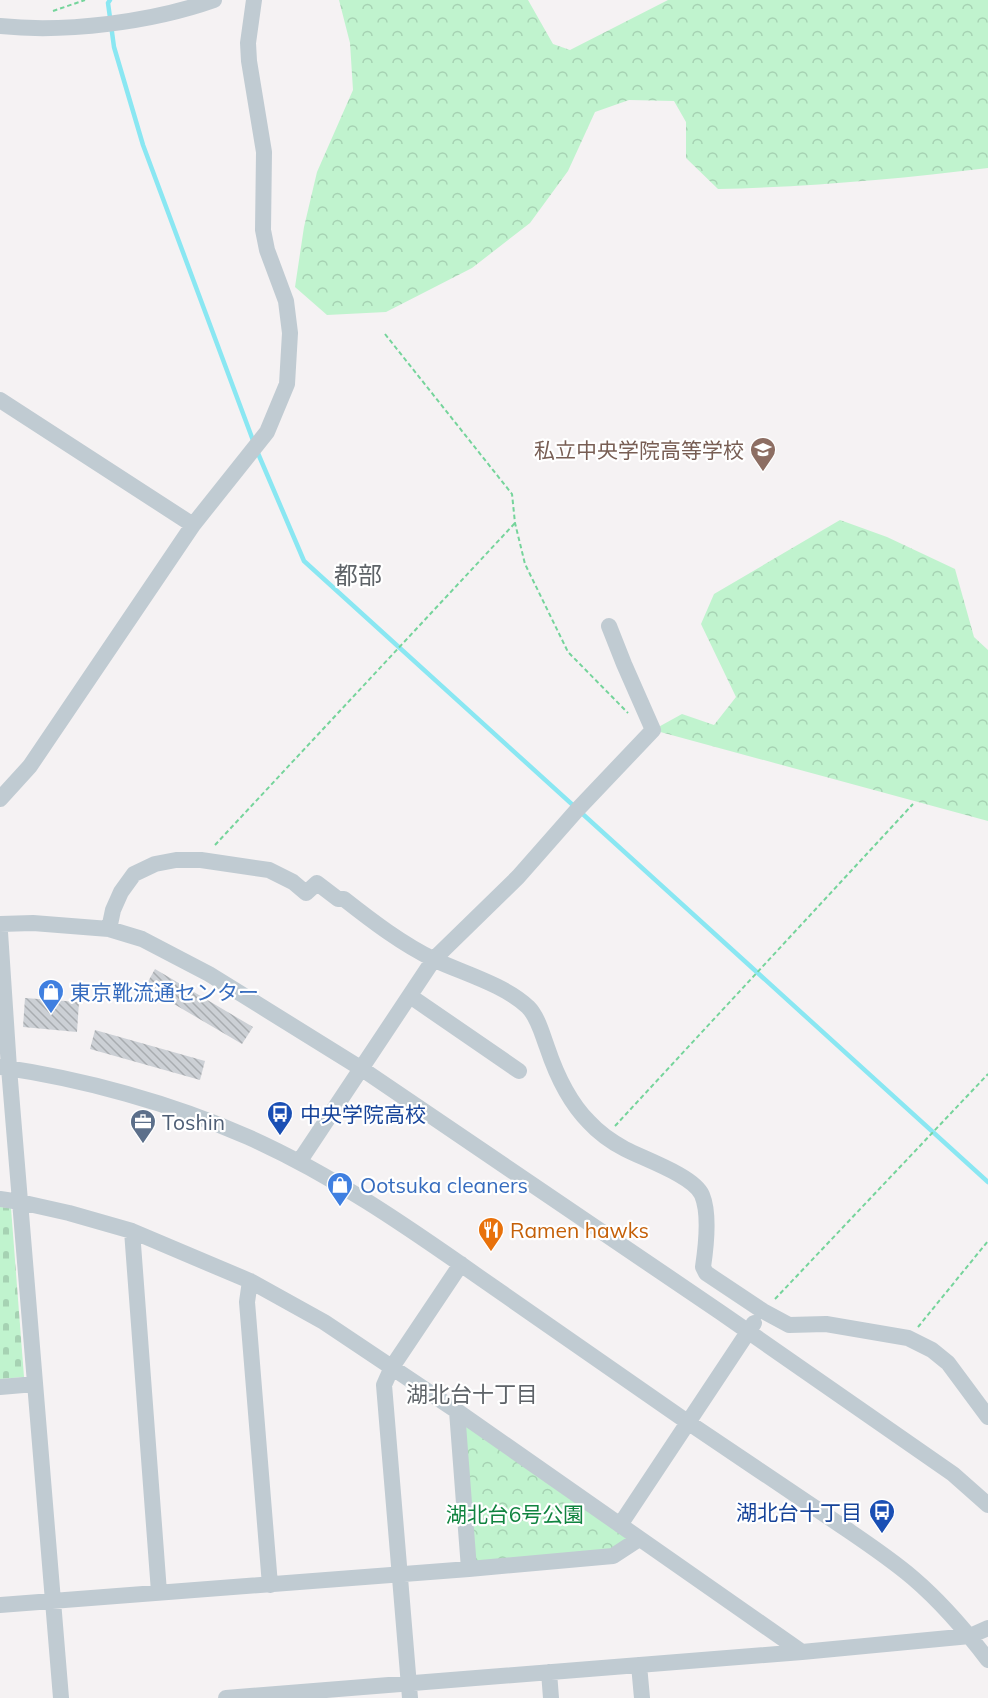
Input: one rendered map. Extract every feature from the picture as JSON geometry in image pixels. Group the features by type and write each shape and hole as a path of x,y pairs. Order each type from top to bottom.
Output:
{"street":[{"path":"0,26 77,28 167,14 214,0"},
{"path":"0,799 30,766 193,525 267,432 287,384 290,333 286,301 267,250 263,230 264,152 248,43 254,0"},
{"path":"0,400 193,525"},
{"path":"299,1162 434,960 518,877 652,730 609,626"},
{"path":"109,929 113,910 121,892 134,874 155,864 176,860 201,860 269,870 293,882 306,893 317,883 434,960 492,984 529,1007 537,1020 556,1071 569,1096 588,1121 605,1137 684,1178 702,1193 706,1222 703,1267 706,1273 763,1311 789,1325 826,1324 908,1338 932,1350 948,1363 988,1417"},
{"path":"0,924 33,923 109,929 142,939 209,974 362,1069 748,1331 952,1474 988,1505"},
{"path":"0,932 4,1067 21,1202 61,1698"},
{"path":"410,996 519,1071"},
{"path":"4,1067 80,1082 186,1113 247,1136 299,1162 381,1209 885,1557 913,1578 970,1636 988,1660"},
{"path":"0,1199 69,1213 132,1232 250,1281 324,1322 457,1411 802,1652"},
{"path":"132,1232 159,1592"},
{"path":"410,1691 384,1384 392,1367 461,1264"},
{"path":"250,1281 247,1302 270,1585"},
{"path":"620,1525 763,1311"},
{"path":"0,1387 36,1384"},
{"path":"457,1411 469,1569"},
{"path":"0,1605 614,1556 639,1539"},
{"path":"226,1698 410,1691 549,1672 970,1636 988,1628"},
{"path":"639,1665 642,1698"},
{"path":"549,1672 551,1698"}],"path":[{"path":"386,334 512,494 515,524 525,564 568,652 649,734"},
{"path":"201,860 515,524"},
{"path":"605,1137 913,804"},
{"path":"763,1311 988,1074"},
{"path":"908,1338 988,1241"}],"green space":[{"path":"339,0 528,0 553,44 570,50 668,0 988,0 988,168 853,182 718,189 686,158 686,122 674,101 629,100 595,112 568,171 530,223 472,268 386,312 327,315 295,287 304,227 317,172 353,90 350,43"},
{"path":"840,520 887,537 955,569 974,637 988,650 988,821 653,730 682,714 714,725 736,697 701,624 714,594"},
{"path":"0,1207 11,1208 24,1377 0,1379"},
{"name":"湖北台6号公園","path":"457,1411 639,1539 613,1556 469,1569"}],"building":[{"path":"155,969 253,1027 242,1044 145,987"},
{"name":"東京靴流通センター","path":"25,998 79,1002 77,1032 23,1027"},
{"path":"95,1030 205,1061 200,1080 90,1049"}],"waterway":[{"path":"110,0 108,3 114,47 143,145 254,443"},
{"path":"257,451 304,561 988,1182"}],"place":[{"name":"私立中央学院高等学校","path":"763,473"},
{"name":"東京靴流通センター","path":"51,1015"},
{"name":"中央学院高校","path":"280,1137"},
{"name":"Toshin","path":"143,1145"},
{"name":"Ootsuka cleaners","path":"340,1208"},
{"name":"Ramen hawks","path":"491,1253"},
{"name":"湖北台十丁目","path":"882,1535"}],"district":[{"name":"都部","path":"358,575"},
{"name":"湖北台十丁目","path":"472,1394"}]}
